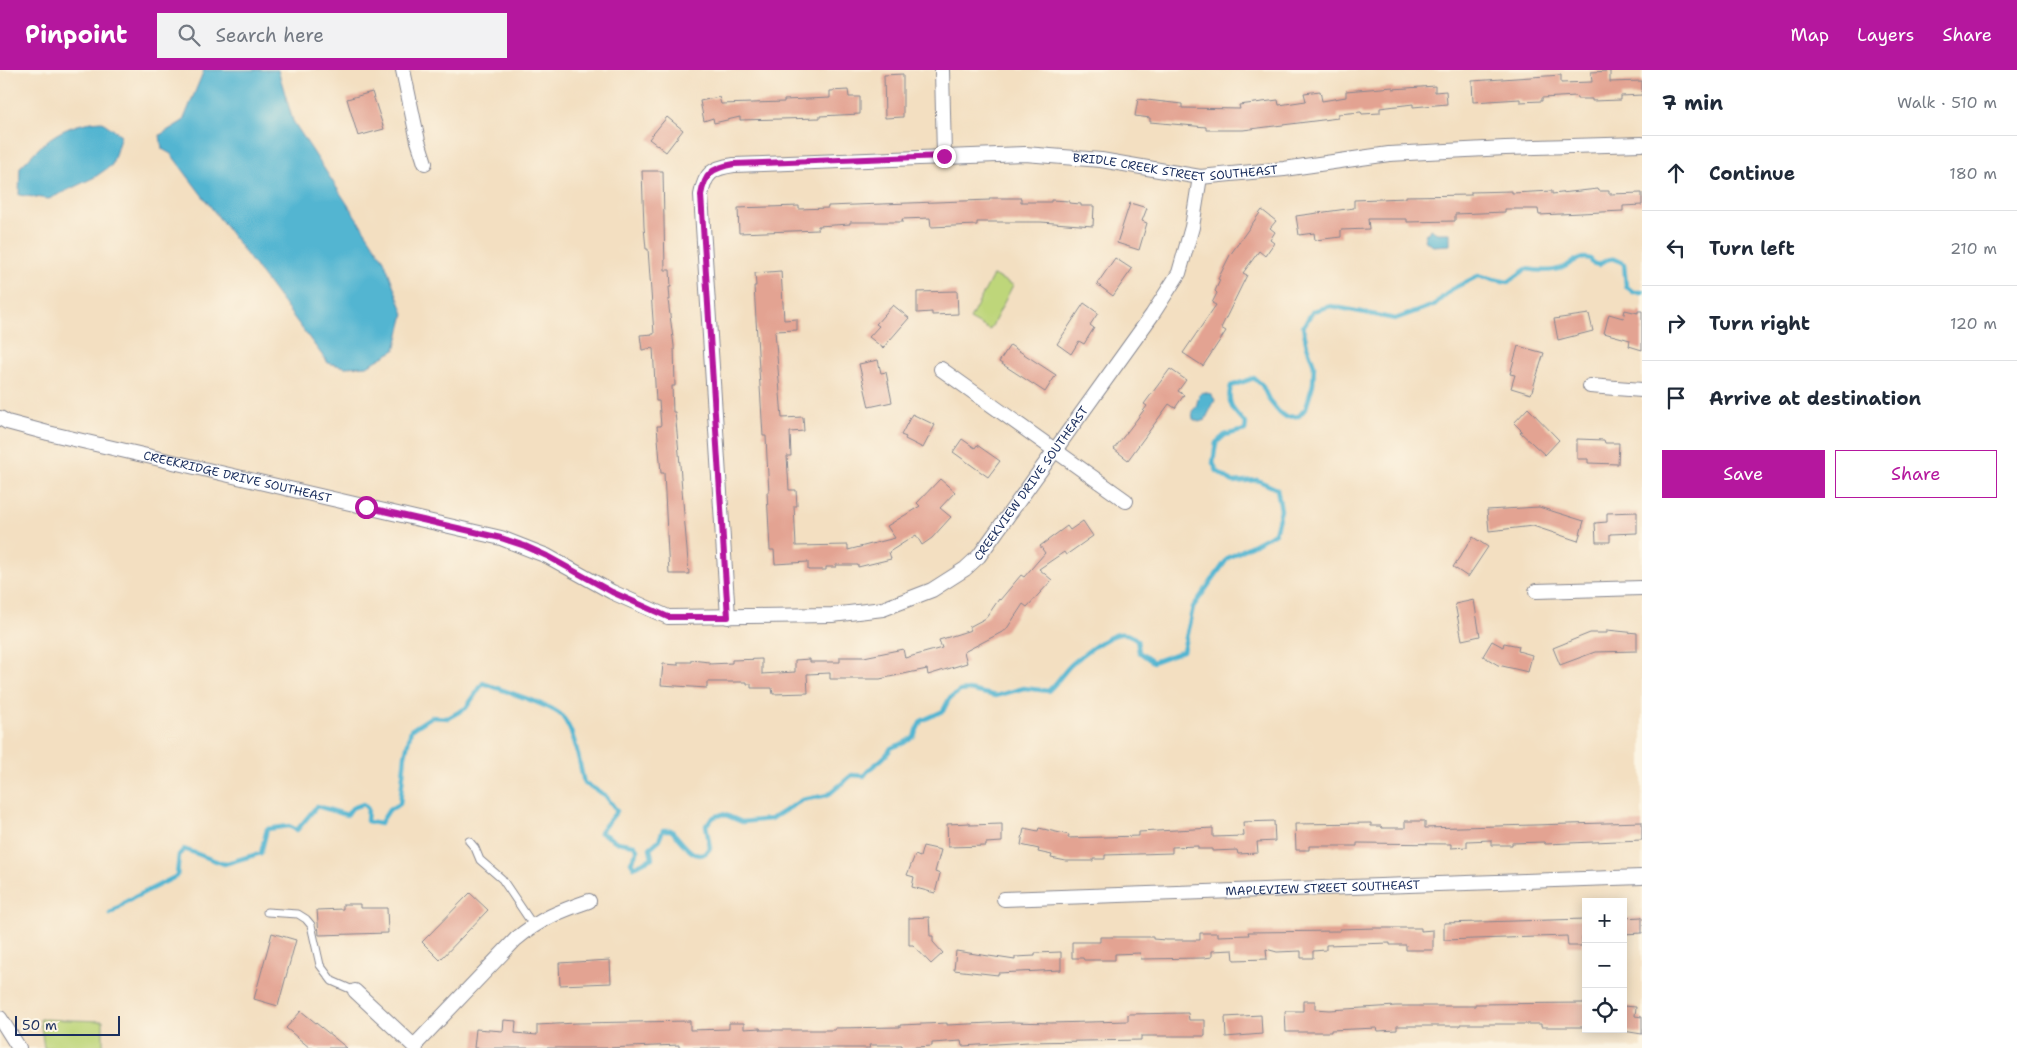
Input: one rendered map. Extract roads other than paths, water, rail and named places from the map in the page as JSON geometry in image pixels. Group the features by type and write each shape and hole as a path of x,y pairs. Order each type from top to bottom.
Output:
{"street":[{"path":"403,70 418,140 425,163"},
{"path":"942,70 944,156"},
{"name":"BRIDLE CREEK STREET SOUTHEAST","path":"728,617 701,195 704,182 712,170 734,164 1025,154 1110,161 1200,177 1284,169 1389,154 1518,147 1642,144"},
{"name":"CREEKVIEW DRIVE SOUTHEAST","path":"728,617 832,615 869,612 898,604 932,590 965,569 979,556 1152,315 1178,273 1192,227 1200,177"},
{"path":"941,369 1126,501"},
{"path":"1590,386 1642,390"},
{"name":"CREEKRIDGE DRIVE SOUTHEAST","path":"0,418 7,422 48,433 501,538 547,556 612,592 668,617 728,617"},
{"path":"1536,591 1642,588"},
{"name":"MAPLEVIEW STREET SOUTHEAST","path":"1004,899 1642,877"},
{"path":"355,991 415,1047 516,939 533,925 550,915 589,901"},
{"path":"0,1018 19,1048"}],"lane":[{"path":"469,841 475,848 480,860 502,879 533,925"},
{"path":"267,912 298,914 306,919 310,925 320,965 332,980 355,991"}],"water":[{"path":"204,70 278,70 293,121 384,260 404,314 395,350 367,366 345,367 328,363 171,154 162,149 160,135 183,121"},
{"path":"101,121 121,135 112,165 95,177 49,199 19,195 20,167 44,143 66,129"},
{"path":"1430,229 1437,233 1450,233 1450,245 1433,246 1424,240 1426,233"},
{"path":"1202,392 1211,394 1215,400 1205,420 1199,422 1193,419 1192,411 1196,407 1199,395"}],"waterway":[{"path":"110,914 127,901 177,876 179,855 184,849 224,864 261,853 267,829 289,826 297,830 317,806 347,815 352,808 363,804 368,809 367,821 380,824 389,810 400,804 405,756 411,730 431,717 448,718 466,708 483,683 549,707 562,716 574,740 584,783 605,795 617,811 600,832 617,842 634,845 638,850 631,862 634,867 652,858 650,848 659,840 663,830 671,830 695,854 705,853 710,848 706,825 714,817 723,814 742,822 771,819 802,800 828,795 852,775 864,776 891,748 904,743 914,736 921,721 943,711 949,699 960,691 969,690 996,696 1024,688 1048,691 1069,667 1082,656 1101,642 1119,634 1135,638 1139,652 1153,662 1183,651 1193,607 1228,558 1275,533 1281,510 1277,489 1257,480 1233,482 1217,471 1213,463 1216,443 1225,435 1245,430 1246,424 1230,403 1231,386 1254,378 1262,385 1269,400 1278,411 1286,417 1299,416 1306,408 1313,384 1314,365 1303,327 1313,311 1331,306 1395,319 1434,305 1452,289 1478,276 1508,282 1526,269 1544,271 1558,269 1582,258 1591,259 1592,263 1599,265 1605,260 1611,259 1624,264 1626,286 1633,292 1642,292"}]}
